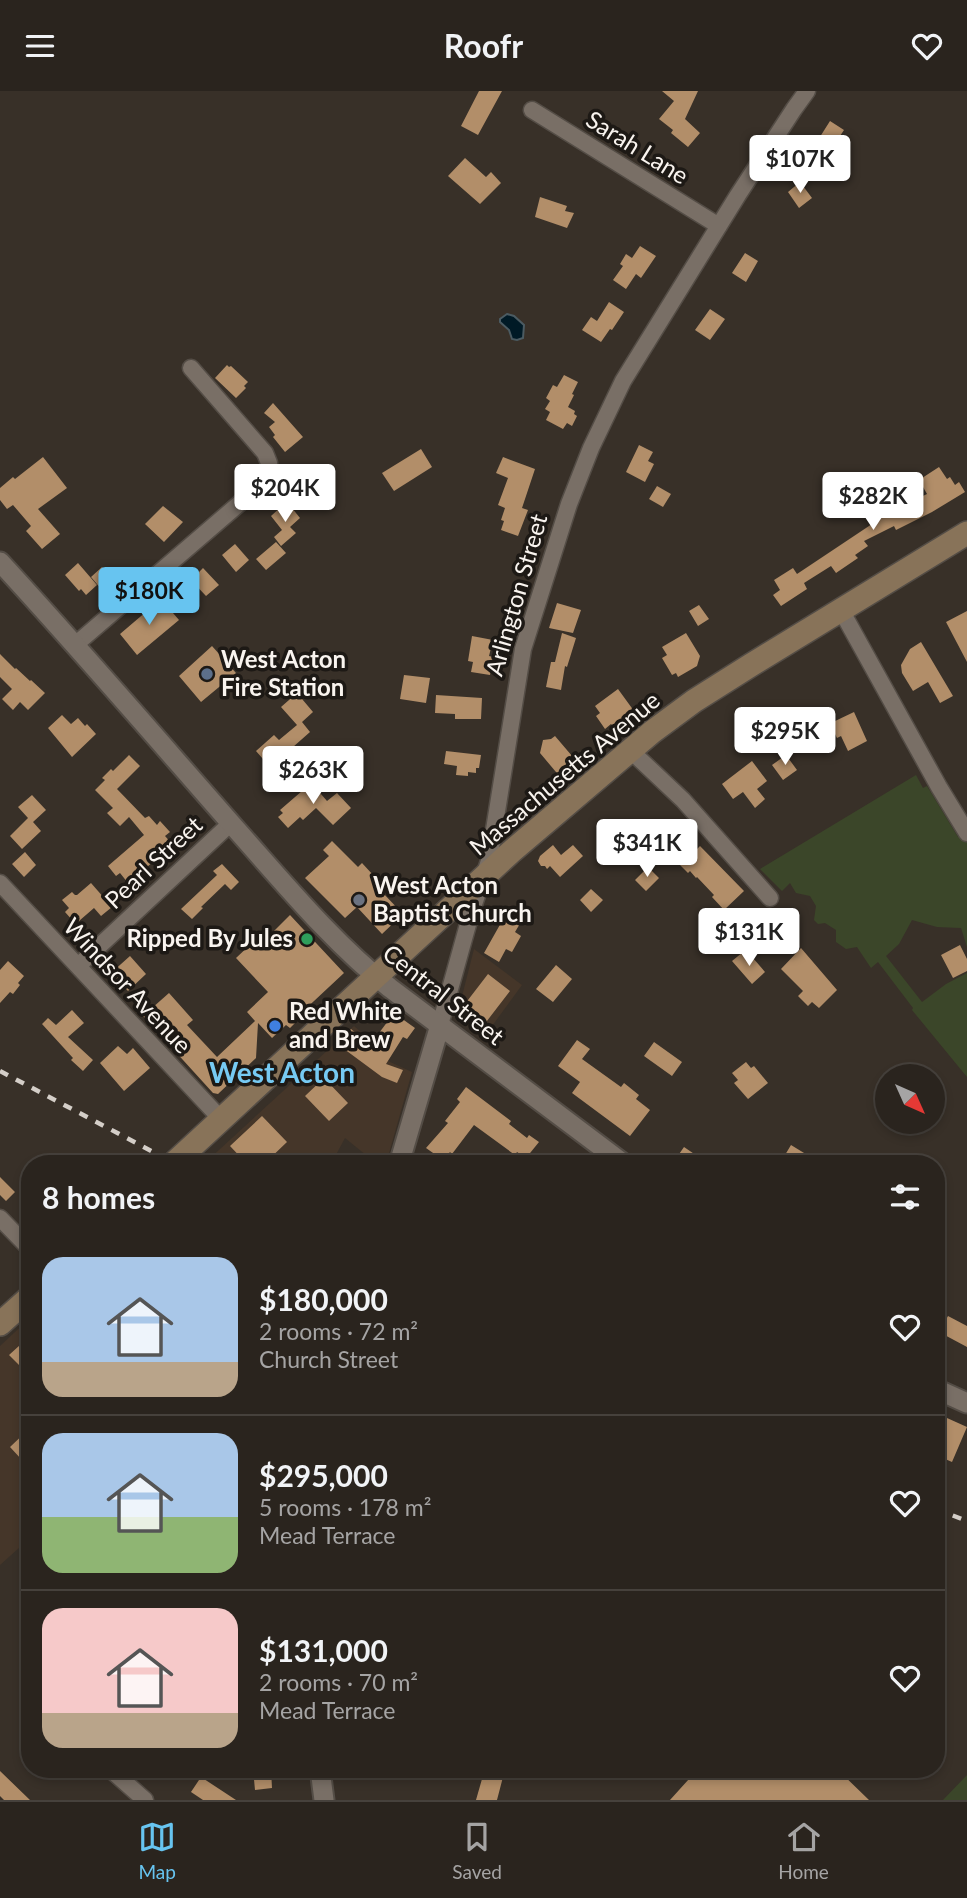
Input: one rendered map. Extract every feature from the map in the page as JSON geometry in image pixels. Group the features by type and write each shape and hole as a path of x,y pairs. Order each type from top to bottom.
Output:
{"main road":[{"name":"Massachusetts Avenue","path":"183,1155 484,876 631,750 694,702 967,533"},
{"path":"0,1324 21,1305"}],"street":[{"name":"Arlington Street","path":"402,1155 492,847 523,649 569,504 591,448 623,381 807,91"},
{"name":"Sarah Lane","path":"532,110 719,226"},
{"path":"75,645 240,503 266,474 269,463 265,453 191,368"},
{"name":"Central Street","path":"0,562 317,919 376,976 612,1155"},
{"path":"841,610 967,834"},
{"path":"631,750 682,800 770,898"},
{"name":"Pearl Street","path":"78,966 231,823"},
{"name":"Windsor Avenue","path":"0,883 221,1119"},
{"path":"0,1218 21,1240"},
{"path":"945,1393 967,1403"},
{"path":"120,1778 145,1800"},
{"path":"321,1778 324,1800"}],"shaded area":[{"path":"474,949 522,985 484,1037 457,1016"},
{"path":"354,1026 377,1046 375,1049 390,1062 412,1072 389,1155 366,1155 345,1138 336,1155 214,1155"},
{"path":"21,1326 21,1546 0,1565 0,1346"}],"green space":[{"path":"916,775 923,788 927,786 958,837 967,836 967,947 961,928 937,927 912,920 899,944 886,956 922,1002 946,984 967,973 967,1077 912,1010 878,962 871,968 857,947 846,949 836,942 836,930 814,920 816,906 810,896 796,893 790,883 782,891 760,869"},
{"path":"967,1775 967,1800 943,1800"}],"water":[{"path":"507,314 514,316 524,325 523,338 512,339 509,330 500,322"}],"building":[{"path":"479,91 502,91 478,135 461,126"},
{"path":"662,91 698,91 685,119 700,133 688,147 659,119 674,101"},
{"path":"830,121 844,130 826,157 815,150"},
{"path":"465,158 486,177 491,172 501,183 480,204 448,176"},
{"path":"800,182 812,198 799,208 788,192"},
{"path":"540,197 567,206 565,211 574,213 567,228 535,217"},
{"path":"640,246 656,256 641,278 636,274 626,289 613,280 623,266 620,264 626,254 632,258"},
{"path":"745,253 758,261 746,282 732,273"},
{"path":"609,302 624,312 601,342 582,330 591,317 597,321"},
{"path":"710,309 725,319 710,340 695,330"},
{"path":"227,365 248,382 236,398 215,378"},
{"path":"564,375 578,382 568,407 575,411 577,416 572,426 567,423 563,429 546,420 550,412 545,409 550,401 546,398 553,385 557,387"},
{"path":"273,403 303,437 285,452 269,427 275,422 264,413"},
{"path":"639,445 653,452 648,461 654,464 645,482 626,472"},
{"path":"421,449 432,467 394,491 382,473"},
{"path":"43,457 67,488 38,509 60,534 42,549 26,531 31,526 13,505 7,509 0,500 0,488"},
{"path":"503,457 535,469 522,508 528,510 518,536 501,530 505,508 498,505 508,478 496,473"},
{"path":"939,467 947,479 950,477 955,485 959,482 965,492 896,530 894,526 864,541 868,546 855,555 858,558 836,573 831,566 804,583 807,589 781,606 773,595 780,590 774,580 793,568 797,574 875,522 867,508 894,499 896,503 901,500 904,505 927,494 919,480"},
{"path":"657,486 671,494 663,507 649,499"},
{"path":"283,505 289,511 292,508 300,518 290,527 296,533 281,546 274,537 282,530 271,516"},
{"path":"163,506 183,522 164,542 145,524"},
{"path":"276,542 286,553 266,570 256,559"},
{"path":"235,544 249,560 236,572 222,555"},
{"path":"78,563 97,585 86,595 65,575"},
{"path":"102,567 114,580 102,590 91,577"},
{"path":"203,568 219,585 206,596 191,580"},
{"path":"161,599 179,620 137,655 120,634"},
{"path":"557,603 581,610 573,633 549,628"},
{"path":"699,605 709,619 698,626 689,611"},
{"path":"967,611 967,662 946,622"},
{"path":"562,633 576,638 567,667 565,666 561,690 546,687 551,662 555,662"},
{"path":"686,633 700,656 697,666 678,677 676,673 672,675 662,658 667,655 662,647"},
{"path":"472,636 493,640 489,656 493,657 490,675 471,672 473,662 468,661"},
{"path":"921,642 953,696 940,703 928,682 913,691 902,673 901,665 910,649"},
{"name":"West Acton Fire Station","path":"212,646 236,673 201,702 179,676"},
{"path":"0,654 45,693 28,710 20,702 13,710 2,699 12,689 0,677"},
{"path":"404,675 430,678 426,703 400,699"},
{"path":"618,689 634,711 605,729 596,716 600,713 595,706"},
{"path":"297,693 313,712 302,722 310,732 293,747 299,753 276,774 256,751 274,735 279,740 297,725 281,707"},
{"path":"436,695 482,698 481,719 455,719 455,714 435,713"},
{"path":"854,712 867,741 848,751 841,736 837,738 832,728 835,726 833,722"},
{"path":"62,715 71,724 78,718 96,734 72,757 48,728"},
{"path":"555,736 578,763 561,778 540,753 543,740"},
{"path":"446,751 481,755 476,773 468,772 468,776 456,775 457,766 444,764"},
{"path":"129,755 140,766 117,789 145,818 149,816 157,825 160,821 170,832 165,836 173,845 128,883 120,873 116,876 108,866 144,835 129,817 120,826 107,813 113,808 95,790 105,780 102,778"},
{"path":"786,755 797,770 783,780 772,765"},
{"path":"752,761 767,781 757,789 765,799 755,808 743,792 733,799 722,784"},
{"path":"309,780 327,801 337,793 351,808 333,825 316,808 303,820 300,817 288,828 278,817 283,813 280,810 302,791 299,789"},
{"path":"32,795 46,810 33,822 41,831 22,849 10,836 28,818 18,807"},
{"name":"West Acton Baptist Church","path":"332,841 358,867 362,863 385,888 381,891 403,914 382,934 357,907 345,918 305,878 329,856 323,850"},
{"path":"553,845 561,855 573,845 583,856 560,877 550,866 547,869 538,861"},
{"path":"700,846 744,891 724,910 697,877 680,865 684,861 680,856 690,847 694,852"},
{"path":"25,852 36,865 24,877 12,864"},
{"path":"222,864 239,882 231,890 225,884 192,919 181,909 217,875 213,871"},
{"path":"648,867 659,878 646,891 635,880"},
{"path":"91,883 112,907 101,916 94,908 79,921 76,918 73,921 65,912 69,908 62,900 72,892 77,895"},
{"path":"591,889 603,900 591,912 580,900"},
{"path":"506,914 521,922 515,932 521,936 512,952 506,949 499,962 484,953"},
{"path":"290,915 344,973 299,1015 301,1017 290,1028 286,1025 272,1038 258,1023 256,1058 218,1094 213,1093 143,1016 169,993 193,1020 187,1025 217,1057 255,1021 247,1012 268,992 236,958 266,930 270,935"},
{"path":"960,945 967,959 967,971 953,978 941,955"},
{"path":"801,948 837,990 819,1008 812,1002 808,1006 798,996 803,991 781,969"},
{"path":"743,952 751,961 753,958 765,972 752,984 732,961"},
{"path":"130,956 146,974 128,991 111,973"},
{"path":"8,961 24,976 13,994 10,992 0,1003 0,970"},
{"path":"556,965 572,979 553,1002 536,989"},
{"path":"488,974 510,991 480,1030 458,1013"},
{"path":"72,1010 84,1023 68,1037 93,1060 83,1071 42,1024 48,1018 56,1025"},
{"path":"394,1013 415,1028 407,1039 403,1037 386,1064 403,1070 397,1083 382,1077 336,1043 351,1029 370,1045"},
{"path":"577,1040 590,1049 582,1059 621,1087 624,1083 639,1095 636,1099 650,1110 630,1136 572,1093 580,1082 558,1066"},
{"path":"654,1042 682,1062 672,1076 644,1056"},
{"path":"118,1046 127,1054 133,1048 150,1068 124,1091 100,1063"},
{"path":"746,1062 751,1068 754,1066 768,1083 748,1099 734,1083 738,1080 732,1073"},
{"path":"324,1078 348,1103 329,1121 305,1096"},
{"path":"466,1087 511,1121 509,1124 527,1138 529,1135 539,1142 528,1155 517,1152 515,1155 474,1125 452,1154 450,1152 447,1155 436,1155 426,1148 448,1123 445,1121 460,1102 457,1099"},
{"path":"262,1116 287,1142 273,1155 238,1155 230,1146"},
{"path":"791,1145 807,1155 785,1155"},
{"path":"684,1147 696,1155 678,1155"},
{"path":"0,1177 15,1192 6,1201 0,1195"},
{"path":"948,1316 967,1326 967,1347 945,1335 945,1321"},
{"path":"21,1344 21,1367 9,1355"},
{"path":"947,1418 967,1427 952,1462 945,1459"},
{"path":"21,1437 21,1459 10,1447"},
{"path":"0,1771 30,1800 4,1800 0,1796"},
{"path":"203,1778 236,1800 203,1800 191,1792"},
{"path":"254,1778 271,1778 272,1788 255,1790"},
{"path":"482,1778 503,1778 497,1800 476,1800"},
{"path":"690,1778 846,1778 869,1800 670,1800"}],"railway":[{"path":"0,1071 159,1155"},
{"path":"945,1512 967,1521"}],"place":[{"name":"West Acton Fire Station","path":"207,674"},
{"name":"West Acton Baptist Church","path":"359,900"},
{"name":"Ripped By Jules","path":"307,939"},
{"name":"Red White and Brew","path":"275,1026"}],"district":[{"name":"West Acton","path":"282,1073"}]}
